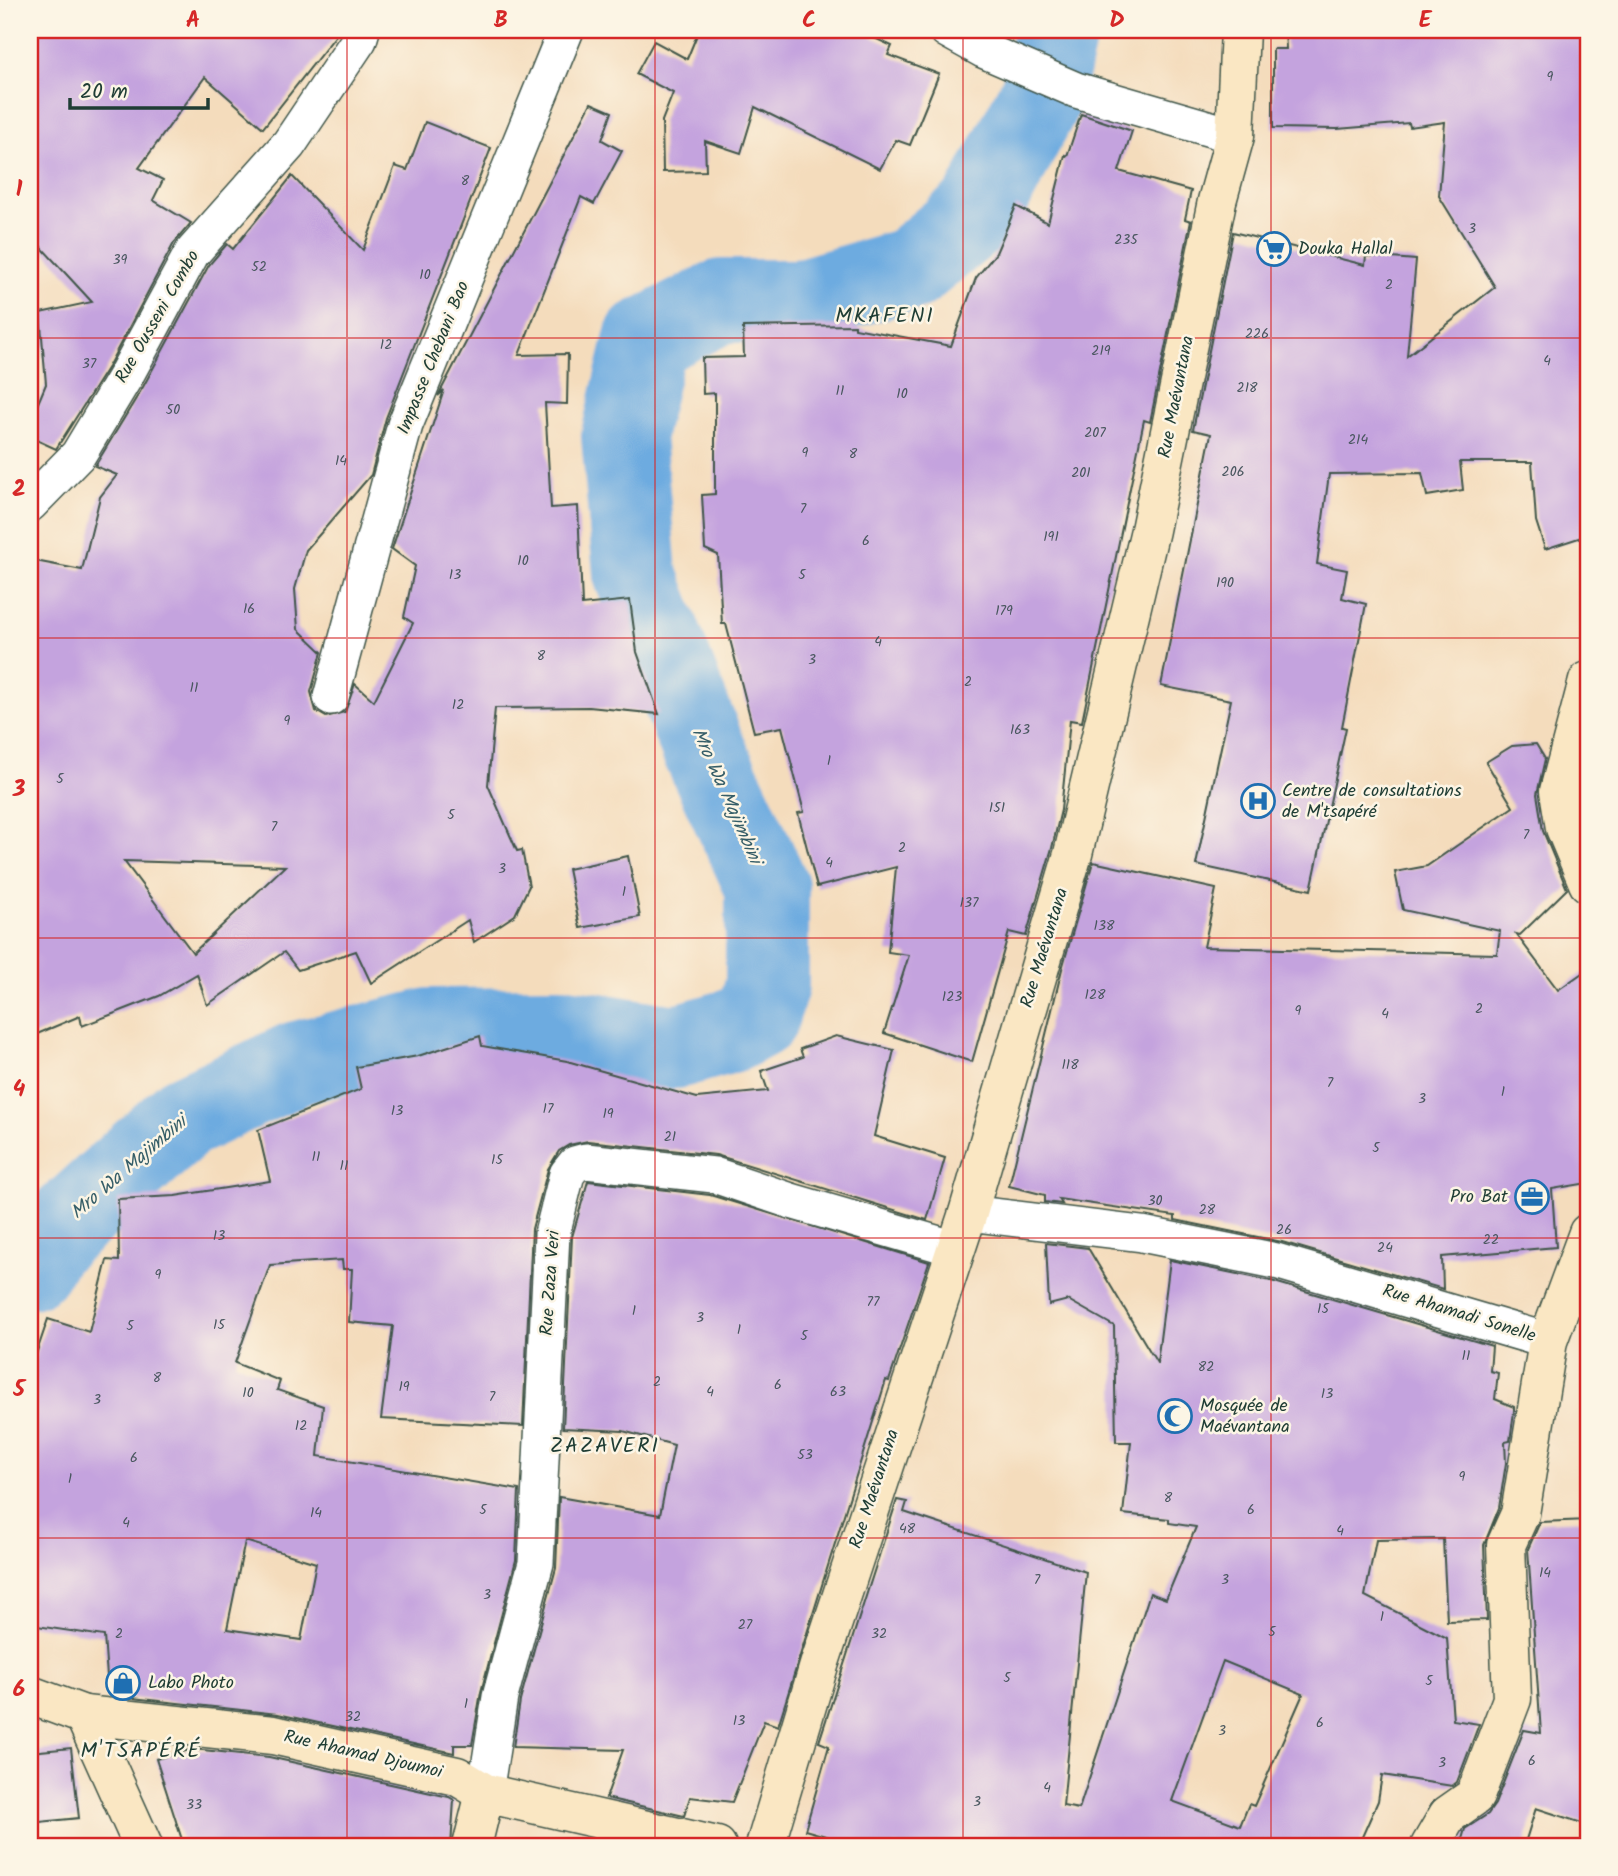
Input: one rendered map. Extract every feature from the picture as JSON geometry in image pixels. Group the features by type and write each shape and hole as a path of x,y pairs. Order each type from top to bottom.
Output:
{"street":[{"name":"Rue Ousseni Combo","path":"30,504 78,455 125,377 192,253 289,145 359,40 362,30"},
{"name":"Impasse Chebani Bao","path":"331,697 405,425 566,30"},
{"path":"947,30 984,50 1076,90 1235,136"},
{"name":"Rue Maévantana","path":"765,1846 824,1649 968,1213 1073,854 1150,530 1217,201 1235,136 1240,30"},
{"path":"1588,681 1559,791 1565,828 1588,883"},
{"name":"Rue Zaza Veri","path":"485,1793 500,1697 536,1563 552,1234 567,1174 575,1164 586,1161 714,1175 791,1201 956,1249"},
{"name":"Rue Ahamadi Sonelle","path":"968,1213 1142,1234 1276,1261 1548,1341 1520,1514 1506,1545 1512,1699 1475,1796 1448,1815 1430,1846"},
{"path":"1548,1341 1588,1233"},
{"name":"Rue Ahamad Djoumoi","path":"30,1695 84,1715 273,1735 457,1776 485,1793 717,1846"},
{"path":"84,1715 143,1846"},
{"path":"472,1846 485,1793"}],"building":[{"path":"30,30 340,30 263,128 205,77 139,168 163,180 153,200 191,223 174,243 108,367 56,449 30,437 30,422 46,384 40,313 92,302 30,235"},
{"path":"699,30 857,30 892,46 888,55 939,74 910,145 896,140 880,169 755,107 741,153 705,141 706,171 663,172 662,121 673,93 636,74 654,41 687,59"},
{"path":"1285,30 1588,30 1588,535 1545,549 1536,521 1532,462 1460,462 1463,490 1427,496 1422,473 1329,474 1317,564 1347,570 1342,598 1366,604 1342,727 1346,728 1311,890 1196,865 1231,700 1161,686 1211,434 1193,430 1233,232 1365,265 1366,256 1416,260 1407,356 1495,287 1439,196 1445,122 1410,127 1409,123 1337,129 1273,128 1273,49 1286,49"},
{"path":"591,103 612,112 602,140 622,151 594,204 581,197 519,355 568,354 567,404 545,403 551,508 578,506 582,605 630,600 637,652 659,714 589,707 495,708 488,785 517,851 522,850 529,886 515,915 474,942 468,920 371,983 356,951 298,970 284,952 207,1005 197,974 159,996 82,1026 80,1016 30,1037 30,560 82,570 100,497 117,475 95,466 143,387 209,265 227,244 233,249 292,176 363,250 395,166 407,170 425,122 491,148 386,418 371,475 306,550 295,589 298,629 322,652 311,692 316,711 326,717 345,712 355,684 374,701 413,623 404,617 415,566 392,549 444,390 438,396","holes":["124,861 285,866 193,953"]},
{"path":"1081,114 1132,131 1119,171 1191,191 1185,219 1191,221 1150,422 1144,420 1082,722 1070,720 1061,810 1052,848 1026,936 1009,932 972,1062 884,1033 909,955 888,952 896,867 817,887 798,813 804,812 782,727 754,732 726,624 722,624 718,555 705,549 702,495 715,494 715,393 703,394 702,358 744,357 743,327 855,325 855,328 951,346 976,278 996,253 1016,206 1048,223 1065,155 1067,156"},
{"path":"1536,744 1545,759 1537,794 1543,831 1567,889 1520,935 1516,934 1558,990 1588,969 1588,1140 1584,1143 1588,1183 1552,1189 1556,1247 1442,1257 1443,1289 1282,1242 1175,1220 1175,1216 1059,1199 1062,1204 1045,1202 1045,1195 1009,1186 1062,969 1093,862 1216,889 1204,947 1497,954 1500,931 1403,910 1395,872 1427,866 1513,807 1486,762 1512,746"},
{"path":"1588,766 1588,827 1581,792"},
{"path":"628,856 640,917 580,928 568,869"},
{"path":"480,1036 482,1046 567,1061 697,1098 768,1091 761,1071 803,1057 800,1049 836,1036 894,1050 874,1136 945,1158 927,1220 716,1155 588,1141 569,1145 559,1151 548,1169 532,1229 523,1426 381,1419 393,1326 349,1322 352,1269 343,1269 342,1260 270,1265 235,1363 280,1381 277,1390 323,1406 318,1456 519,1490 516,1560 481,1692 472,1745 454,1745 454,1753 278,1714 123,1697 108,1690 104,1636 30,1625 30,1372 48,1319 89,1332 107,1260 119,1261 118,1199 175,1196 270,1181 258,1130 361,1089 356,1067 418,1056","holes":["245,1541 316,1563 301,1640 227,1629"]},
{"path":"588,1181 710,1195 929,1262 889,1381 886,1380 778,1726 764,1721 732,1802 690,1797 684,1816 606,1798 623,1750 513,1747 520,1701 556,1568 559,1497 660,1515 674,1445 623,1431 563,1428 572,1237"},
{"path":"1046,1243 1088,1248 1157,1363 1170,1260 1271,1281 1492,1346 1490,1371 1498,1373 1495,1399 1514,1407 1514,1412 1510,1441 1505,1442 1506,1463 1499,1508 1484,1545 1487,1620 1447,1621 1443,1539 1376,1540 1365,1596 1447,1638 1453,1720 1479,1724 1457,1782 1452,1786 1382,1775 1378,1801 1358,1846 860,1846 805,1830 829,1746 819,1742 897,1500 907,1502 904,1512 1086,1572 1063,1806 1079,1809 1150,1593 1166,1599 1196,1527 1169,1523 1169,1519 1123,1514 1131,1442 1116,1442 1114,1326 1068,1300 1049,1305","holes":["1223,1661 1303,1694 1254,1806 1249,1804 1240,1826 1172,1801"]},
{"path":"1588,1520 1588,1825 1536,1808 1524,1846 1460,1846 1465,1829 1488,1814 1495,1804 1524,1730 1541,1733 1528,1549 1540,1522"},
{"path":"71,1748 79,1818 30,1823 30,1752"},
{"path":"193,1749 269,1757 449,1797 454,1800 451,1846 184,1846 156,1759"}],"waterway":[{"name":"Mro Wa Majimbini","path":"30,1267 44,1244 184,1117 297,1063 430,1030 560,1029 675,1047 731,1031 757,1017 767,985 767,887 703,748 635,573 623,436 646,339 722,301 799,301 910,269 981,210 1042,93 1056,30"}],"place":[{"name":"Douka Hallal","path":"1274,249"},
{"name":"Centre de consultations de M'tsapéré","path":"1258,801"},
{"name":"Pro Bat","path":"1532,1197"},
{"name":"Mosquée de Maévantana","path":"1175,1416"},
{"name":"Labo Photo","path":"123,1683"}],"district":[{"name":"MKAFENI","path":"885,316"},
{"name":"ZAZAVERI","path":"605,1446"},
{"name":"M'TSAPÉRÉ","path":"141,1751"}]}
